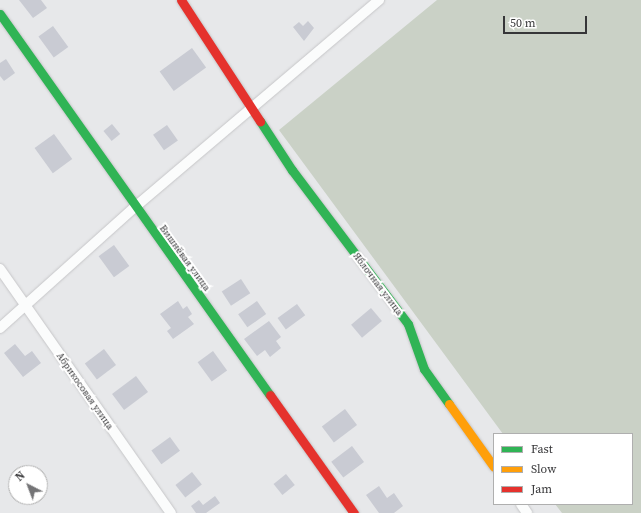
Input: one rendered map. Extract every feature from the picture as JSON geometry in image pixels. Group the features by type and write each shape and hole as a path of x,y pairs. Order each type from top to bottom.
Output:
{"street":[{"name":"Яблочная улица","path":"181,0 252,106 292,170 408,324 424,369 493,466"},
{"path":"0,328 135,207 252,106 379,0"},
{"name":"Вишнёвая улица","path":"0,14 135,207 354,513"},
{"name":"Абрикосовая улица","path":"0,269 171,513"},
{"path":"521,505 527,513"}],"shaded area":[{"path":"437,0 641,0 641,513 562,513 556,505 633,505 633,433 502,433 279,130"}],"building":[{"path":"19,0 41,0 47,8 33,18"},
{"path":"308,21 314,28 304,41 293,27 299,22 303,26"},
{"path":"53,26 68,47 54,58 38,37"},
{"path":"192,48 206,67 174,91 160,72"},
{"path":"6,59 15,73 4,81 0,76 0,63"},
{"path":"112,124 120,134 112,141 103,131"},
{"path":"167,125 178,141 164,150 153,135"},
{"path":"54,134 72,159 53,173 35,148"},
{"path":"114,245 129,266 114,277 99,256"},
{"path":"241,279 250,293 231,306 222,292"},
{"path":"178,301 183,309 187,306 192,314 188,317 194,324 173,339 167,331 171,328 160,314"},
{"path":"257,301 266,314 247,327 238,314"},
{"path":"297,304 305,315 286,329 278,318"},
{"path":"371,308 382,321 362,338 351,325"},
{"path":"269,321 281,337 276,341 281,348 270,357 265,350 257,356 244,339"},
{"path":"15,344 25,356 32,351 41,363 23,377 4,353"},
{"path":"104,349 116,365 97,379 85,363"},
{"path":"213,351 227,370 212,382 198,362"},
{"path":"136,376 148,392 124,410 112,394"},
{"path":"345,409 357,425 334,442 322,426"},
{"path":"170,437 180,451 161,464 151,451"},
{"path":"352,446 364,462 343,478 331,462"},
{"path":"192,472 202,485 185,498 175,485"},
{"path":"286,474 295,485 282,495 274,484"},
{"path":"379,486 387,498 394,493 403,506 394,513 379,513 366,495"},
{"path":"215,496 220,503 206,513 196,513 191,506 199,500 203,505"}],"traffic: fast":[{"path":"0,14 270,395"},
{"path":"260,121 292,170 408,324 424,369 449,404"}],"traffic: slow":[{"path":"449,404 493,466"}],"traffic: jam":[{"path":"181,0 260,121"},
{"path":"270,395 354,513"}]}
